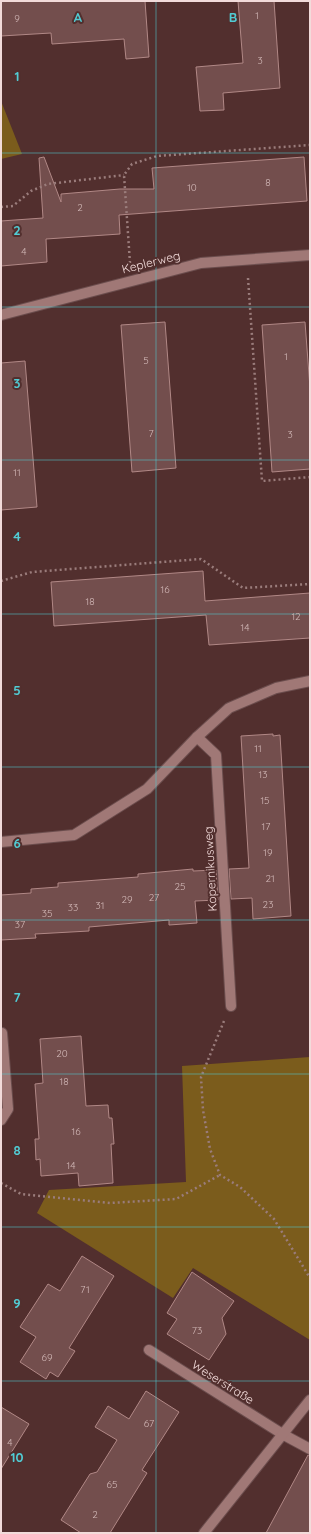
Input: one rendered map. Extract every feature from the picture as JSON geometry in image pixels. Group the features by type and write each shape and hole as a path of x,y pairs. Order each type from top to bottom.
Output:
{"street":[{"name":"Keplerweg","path":"1,315 201,263 310,255"},
{"path":"1,842 74,835 147,789 197,737 229,708 276,688 310,681"},
{"name":"Kopernikusweg","path":"197,737 216,755 231,1006"},
{"path":"1,1120 8,1109 2,1033"},
{"name":"Weserstraße","path":"149,1350 284,1435 310,1449"},
{"path":"204,1533 284,1435 310,1400"}],"path":[{"path":"131,281 124,175 132,164 157,156 310,145"},
{"path":"1,207 13,206 31,191 48,184 124,175"},
{"path":"246,260 262,480 310,477"},
{"path":"1,581 32,572 201,559 243,588 310,584"},
{"path":"231,1006 201,1077 203,1110 210,1149 220,1175 240,1187 274,1219 310,1278"},
{"path":"1,1182 21,1194 110,1203 176,1199 220,1175"}],"shaded area":[{"path":"1,101 22,154 1,159"},
{"path":"310,1057 310,1340 193,1268 173,1298 37,1213 49,1190 186,1182 182,1066"}],"building":[{"path":"1,1 145,1 149,57 126,59 124,39 52,44 51,33 1,36"},
{"path":"238,1 274,1 280,88 223,93 224,110 200,111 196,67 243,63"},
{"path":"44,157 61,202 61,194 120,189 154,189 152,168 304,157 307,201 119,215 120,234 46,239 47,262 1,266 1,221 43,218 39,158"},
{"path":"165,322 176,468 132,472 121,325"},
{"path":"305,322 310,388 310,469 272,472 262,325"},
{"path":"25,361 37,507 1,510 1,363"},
{"path":"203,571 205,601 310,593 310,638 209,645 206,615 54,626 51,582"},
{"path":"273,734 273,736 280,735 291,916 253,919 252,898 231,899 229,869 249,868 241,736"},
{"path":"193,869 193,871 216,870 218,900 195,901 197,923 169,925 169,920 89,927 89,931 35,934 36,938 1,940 1,895 31,893 31,889 58,887 58,883 138,877 138,874"},
{"path":"81,1036 86,1106 108,1105 109,1118 112,1118 114,1144 111,1144 113,1183 79,1186 78,1173 41,1176 40,1159 36,1160 35,1139 39,1139 35,1084 43,1083 40,1039"},
{"path":"82,1256 114,1276 69,1348 75,1351 58,1377 50,1372 46,1379 20,1362 36,1337 20,1327 48,1284 60,1291"},
{"path":"192,1272 234,1301 222,1318 226,1334 209,1360 167,1334 177,1319 167,1313"},
{"path":"146,1391 179,1412 142,1470 147,1473 110,1533 81,1533 61,1520 90,1474 97,1472 117,1440 95,1427 108,1406 129,1419"},
{"path":"1,1407 29,1424 1,1469"},
{"path":"308,1455 310,1455 310,1533 266,1533"}]}
